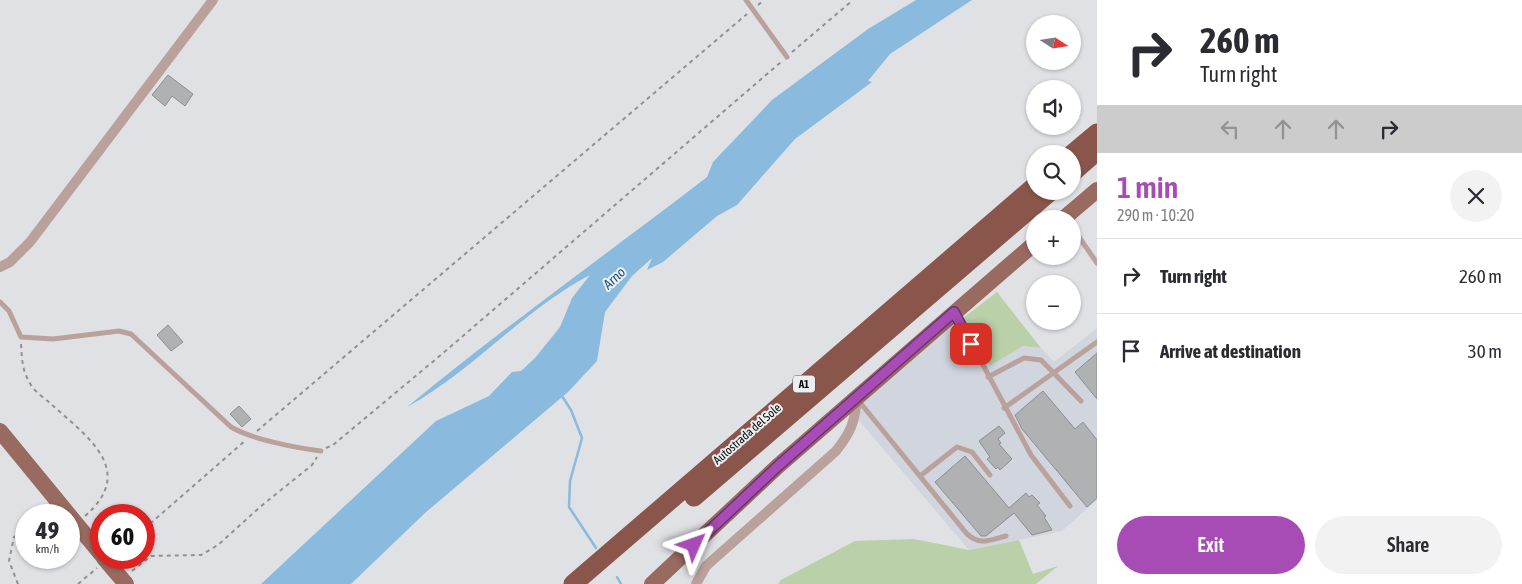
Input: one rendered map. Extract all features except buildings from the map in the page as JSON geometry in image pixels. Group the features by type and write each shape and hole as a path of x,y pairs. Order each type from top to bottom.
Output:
{"highway":[{"path":"1081,146 1097,133"},
{"path":"1081,165 1097,152"},
{"name":"Autostrada del Sole","path":"573,584 1026,194"},
{"name":"Autostrada del Sole","path":"592,584 1040,200"}],"main road":[{"path":"1077,210 1097,190"},
{"path":"652,584 778,466 1026,251"},
{"path":"0,431 90,542"},
{"path":"117,569 129,578"}],"street":[{"path":"0,267 10,262 30,242 213,0"},
{"path":"696,584 706,566 836,451 849,435 855,418 857,397"}],"lane":[{"path":"746,0 787,57"},
{"path":"1081,240 1097,263"},
{"path":"0,302 9,311 21,337 53,339 120,331 131,334 242,434 303,449 321,451"},
{"path":"954,312 1031,455 1070,506"},
{"path":"1004,408 1097,342"},
{"path":"988,377 1024,358 1041,360 1081,401"},
{"path":"857,397 967,534 976,541 1006,536"},
{"path":"920,476 957,447 972,452 990,474"}],"path":[{"path":"155,519 764,0"},
{"path":"129,578 151,556 201,555 210,550 312,465 321,451 333,445 442,354 853,0"},
{"path":"21,337 22,368 32,386 95,446 107,464 108,481 101,499 80,520"},
{"path":"15,538 9,561 18,584"},
{"path":"78,584 92,569"}],"shaded area":[{"path":"962,315 990,366 1023,346 1041,348 1054,362 1097,328 1097,500 1062,531 969,550 851,411"}],"green space":[{"path":"997,292 1041,348 1023,346 990,366 963,318"},
{"path":"914,539 969,550 1019,540 1033,574 1058,566 1036,584 778,584 781,580 855,541"}],"water":[{"name":"Arno","path":"916,0 972,0 890,54 868,81 872,82 795,139 737,205 717,216 663,262 647,270 652,258 632,276 605,312 597,361 568,392 425,513 351,584 261,584 436,421 489,396 512,372 521,371 535,358 560,327 572,298 590,275 542,305 454,376 407,407 518,319 707,177 713,162 772,100 868,29"}],"waterway":[{"path":"562,396 571,410 582,438 570,481 569,507 596,548"},
{"path":"617,577 621,584"}],"route":[{"path":"694,545 778,466 954,312 971,344"}]}
